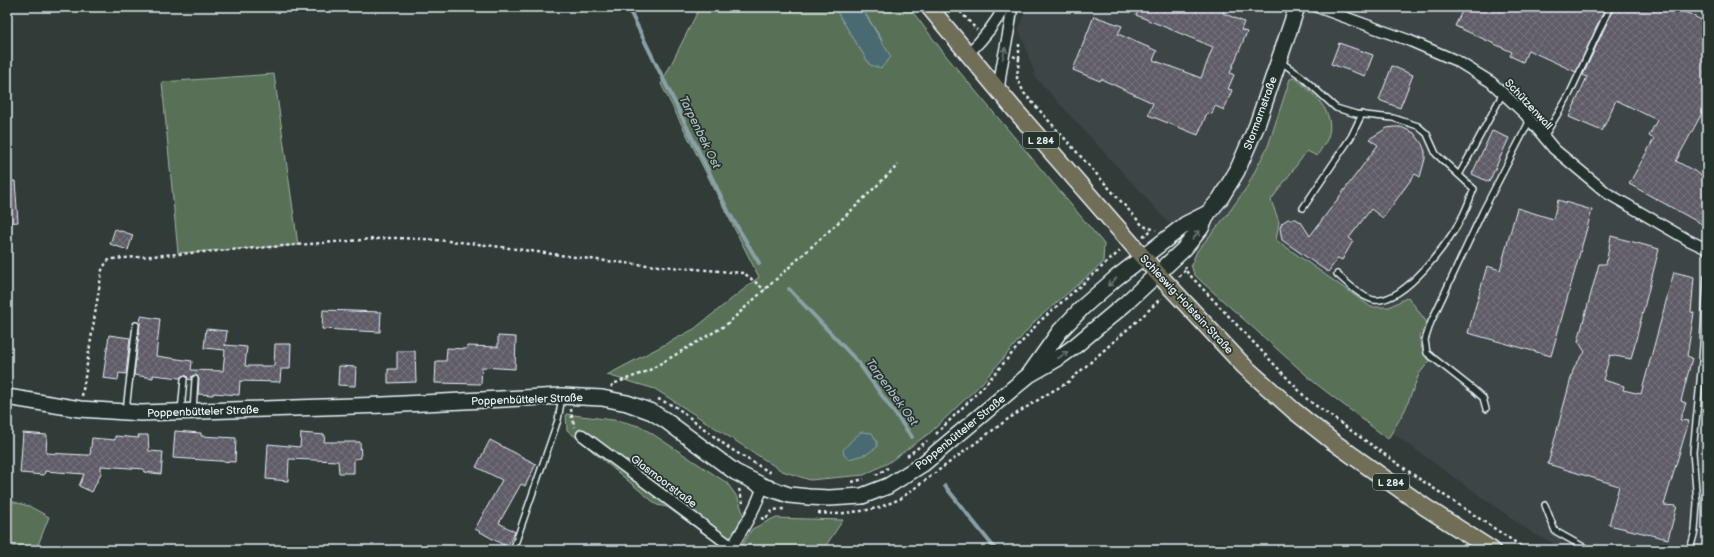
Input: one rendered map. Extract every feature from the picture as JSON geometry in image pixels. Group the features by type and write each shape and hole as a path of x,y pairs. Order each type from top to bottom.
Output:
{"main road":[{"name":"Schleswig-Holstein-Straße","path":"929,7 999,91 1143,258 1239,361 1293,410 1332,440 1413,498 1492,550"},
{"name":"Stormarnstraße","path":"1157,273 1179,254 1201,228 1208,213 1220,200 1237,171 1257,126 1297,7"},
{"name":"Stormarnstraße","path":"1143,258 1186,224 1208,213"},
{"name":"Poppenbütteler Straße","path":"1029,375 1060,331 1116,278 1143,258"},
{"name":"Poppenbütteler Straße","path":"7,397 80,409 126,413 392,405 562,396 602,398 634,405 652,412 735,472 763,486 789,494 823,498 862,496 888,486 923,464 1029,375 1057,359 1075,346 1121,308 1157,273"}],"street":[{"path":"968,54 997,21 1004,7"},
{"path":"999,91 999,76 1011,22 1012,7"},
{"name":"Schützenwall","path":"1317,7 1408,40 1456,61 1491,82 1530,120 1554,149 1607,192 1688,240 1707,249"},
{"name":"Glasmoorstraße","path":"582,434 734,548 752,514 763,486"}],"lane":[{"path":"1544,137 1569,95 1610,7"},
{"path":"1278,60 1301,76 1336,108 1362,114 1393,118 1418,126 1427,134 1436,154 1474,188 1462,218 1420,275 1387,299 1373,300 1355,290 1337,274"},
{"path":"1459,175 1503,93"},
{"path":"1303,208 1351,137 1362,114"},
{"path":"1486,409 1483,398 1427,353 1425,340 1431,322 1483,212 1530,120"},
{"path":"1690,550 1695,531 1697,503 1693,452 1702,361 1707,277"},
{"path":"126,413 136,325"},
{"path":"184,379 187,412"},
{"path":"187,412 195,379"},
{"path":"513,550 558,420 562,396"},
{"path":"1545,505 1555,531 1589,550"}],"path":[{"path":"956,7 984,37"},
{"path":"1004,51 1019,59 1017,78 1024,92 1143,226 1152,230 1158,230 1167,240"},
{"path":"602,398 613,384 648,371 726,324 766,290 898,165"},
{"path":"934,435 984,386 1039,322 1115,254 1152,230"},
{"path":"80,409 102,270 107,261 112,259 388,238 426,238 498,246 576,258 744,273 766,290"},
{"path":"1179,254 1186,261 1185,270 1308,400 1418,478 1527,550"},
{"path":"572,409 572,418 576,428 582,434"},
{"path":"903,459 929,439"},
{"path":"851,482 870,478 892,466"}],"shaded area":[{"path":"1027,7 1707,7 1707,550 1566,550 1529,531 1317,379 1201,258 1036,78 1019,29"}],"green space":[{"path":"700,7 834,7 870,65 882,40 861,7 909,7 947,57 1104,244 1103,263 1036,320 982,383 931,432 888,463 864,475 810,480 782,471 655,389 607,375 694,329 759,277 661,84"},
{"path":"274,74 298,245 178,253 162,82"},
{"path":"1295,78 1321,103 1329,119 1330,128 1328,137 1317,156 1307,151 1271,200 1279,222 1276,240 1371,307 1389,307 1408,297 1428,324 1419,336 1422,349 1432,358 1419,374 1405,410 1388,439 1315,383 1203,283 1194,274 1191,265 1197,251 1227,215 1247,187 1268,146 1290,79"},
{"path":"566,414 621,421 642,427 727,483 738,498 744,516 725,549 667,507 657,505 567,430"},
{"path":"7,500 29,506 49,517 36,550 7,550"},
{"path":"774,518 843,520 823,550 745,550 741,547 752,529"}],"water":[{"path":"834,7 861,7 891,57 881,68 870,65"},
{"path":"861,432 872,433 877,442 877,447 867,454 849,459 844,455 843,450"}],"building":[{"path":"1140,7 1188,7 1197,11 1198,7 1226,7 1223,13 1244,22 1241,30 1247,32 1230,73 1234,75 1228,89 1232,90 1224,110 1215,106 1212,114 1207,113 1198,135 1148,115 1153,103 1101,79 1100,81 1073,70 1094,16 1122,26 1118,34 1157,51 1153,60 1201,78 1213,47 1136,15"},
{"path":"1464,7 1606,7 1576,72 1528,50 1523,62 1510,56 1512,52 1455,26"},
{"path":"1614,7 1676,7 1707,23 1707,104 1676,161 1707,178 1707,227 1629,184 1654,139 1649,136 1657,120 1616,100 1602,131 1569,117 1587,77 1583,75"},
{"path":"1339,43 1373,55 1365,76 1331,64"},
{"path":"1392,66 1413,75 1400,108 1379,100"},
{"path":"1401,127 1414,133 1422,144 1425,151 1425,159 1420,177 1415,174 1383,218 1371,209 1349,238 1353,241 1342,260 1338,258 1328,272 1282,240 1280,228 1282,223 1288,219 1296,219 1301,222 1310,236 1378,145 1369,139 1387,128"},
{"path":"1492,131 1509,138 1489,182 1472,174"},
{"path":"7,181 15,181 18,222 7,223"},
{"path":"1558,200 1592,210 1551,356 1468,333 1487,266 1500,270 1517,208 1553,219"},
{"path":"115,229 133,235 128,250 110,244"},
{"path":"1611,236 1659,249 1631,359 1610,355 1603,380 1624,386 1623,390 1641,394 1674,272 1694,277 1691,312 1694,313 1687,356 1692,358 1681,401 1686,403 1680,420 1689,421 1664,505 1677,506 1668,539 1609,525 1619,486 1548,464 1574,367 1585,352 1578,341 1599,264 1606,264"},
{"path":"323,310 381,312 380,332 322,329"},
{"path":"141,316 160,319 156,356 192,361 191,370 223,371 225,350 204,348 206,329 227,331 225,346 247,347 245,366 274,366 275,344 291,344 290,369 281,369 280,382 240,381 239,395 213,393 213,395 198,394 199,379 196,375 192,376 191,380 184,375 180,378 153,375 153,378 134,375"},
{"path":"109,335 130,338 126,374 119,373 118,380 103,378"},
{"path":"498,336 516,337 515,369 482,367 481,384 435,383 436,361 446,361 447,348 466,349 467,346 498,347"},
{"path":"397,351 415,351 416,382 388,383 388,369 397,369"},
{"path":"339,366 356,367 355,386 338,385"},
{"path":"175,431 201,433 201,436 236,438 235,462 173,458"},
{"path":"23,433 47,435 46,453 86,455 90,455 92,438 115,440 115,436 139,438 138,435 148,435 149,451 163,452 161,474 144,472 144,469 101,466 101,473 92,492 79,486 84,474 45,471 44,475 20,473"},
{"path":"301,433 325,435 324,442 360,442 361,458 354,459 354,473 339,473 338,461 289,459 288,481 266,479 268,444 300,447"},
{"path":"490,440 536,464 525,486 521,484 499,523 515,532 507,547 475,529 502,480 476,467"}],"waterway":[{"name":"Tarpenbek Ost","path":"628,7 729,213 759,263"},
{"name":"Tarpenbek Ost","path":"789,289 858,362 912,437"},
{"name":"Tarpenbek Ost","path":"945,486 996,550"}]}
